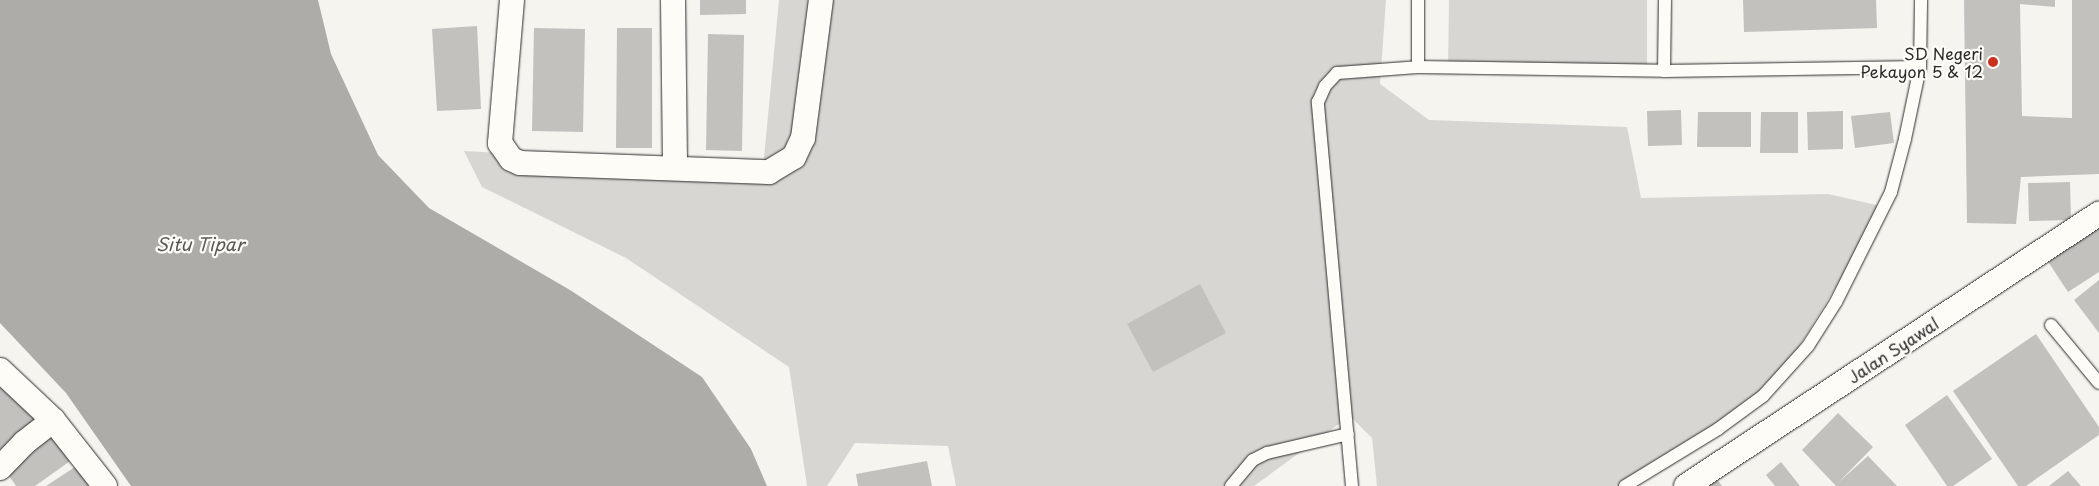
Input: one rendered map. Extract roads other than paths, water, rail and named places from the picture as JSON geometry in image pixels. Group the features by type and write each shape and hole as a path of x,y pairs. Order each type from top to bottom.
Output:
{"street":[{"path":"512,0 500,143 511,158 520,163 769,172 781,167 794,157 804,138 820,29 821,0"},
{"path":"673,0 675,168"},
{"name":"Jalan Syawal","path":"1686,486 2099,214"},
{"path":"0,370 53,420 105,486"},
{"path":"0,468 24,443 53,420"}],"lane":[{"path":"1418,0 1418,67"},
{"path":"1664,71 1665,0"},
{"path":"1625,486 1718,429 1763,396 1808,346 1836,302 1891,192 1920,67 1920,0"},
{"path":"1352,486 1318,102 1325,86 1337,73 1418,67 1664,71 1920,67"},
{"path":"2051,325 2099,383"},
{"path":"1231,486 1253,460 1267,453 1348,434"}],"water":[{"name":"Situ Tipar","path":"0,0 318,0 331,54 378,155 429,208 570,290 702,377 751,449 767,486 131,486 66,393 0,323"}],"place":[{"name":"SD Negeri Pekayon 5 & 12","path":"1993,62"}]}
